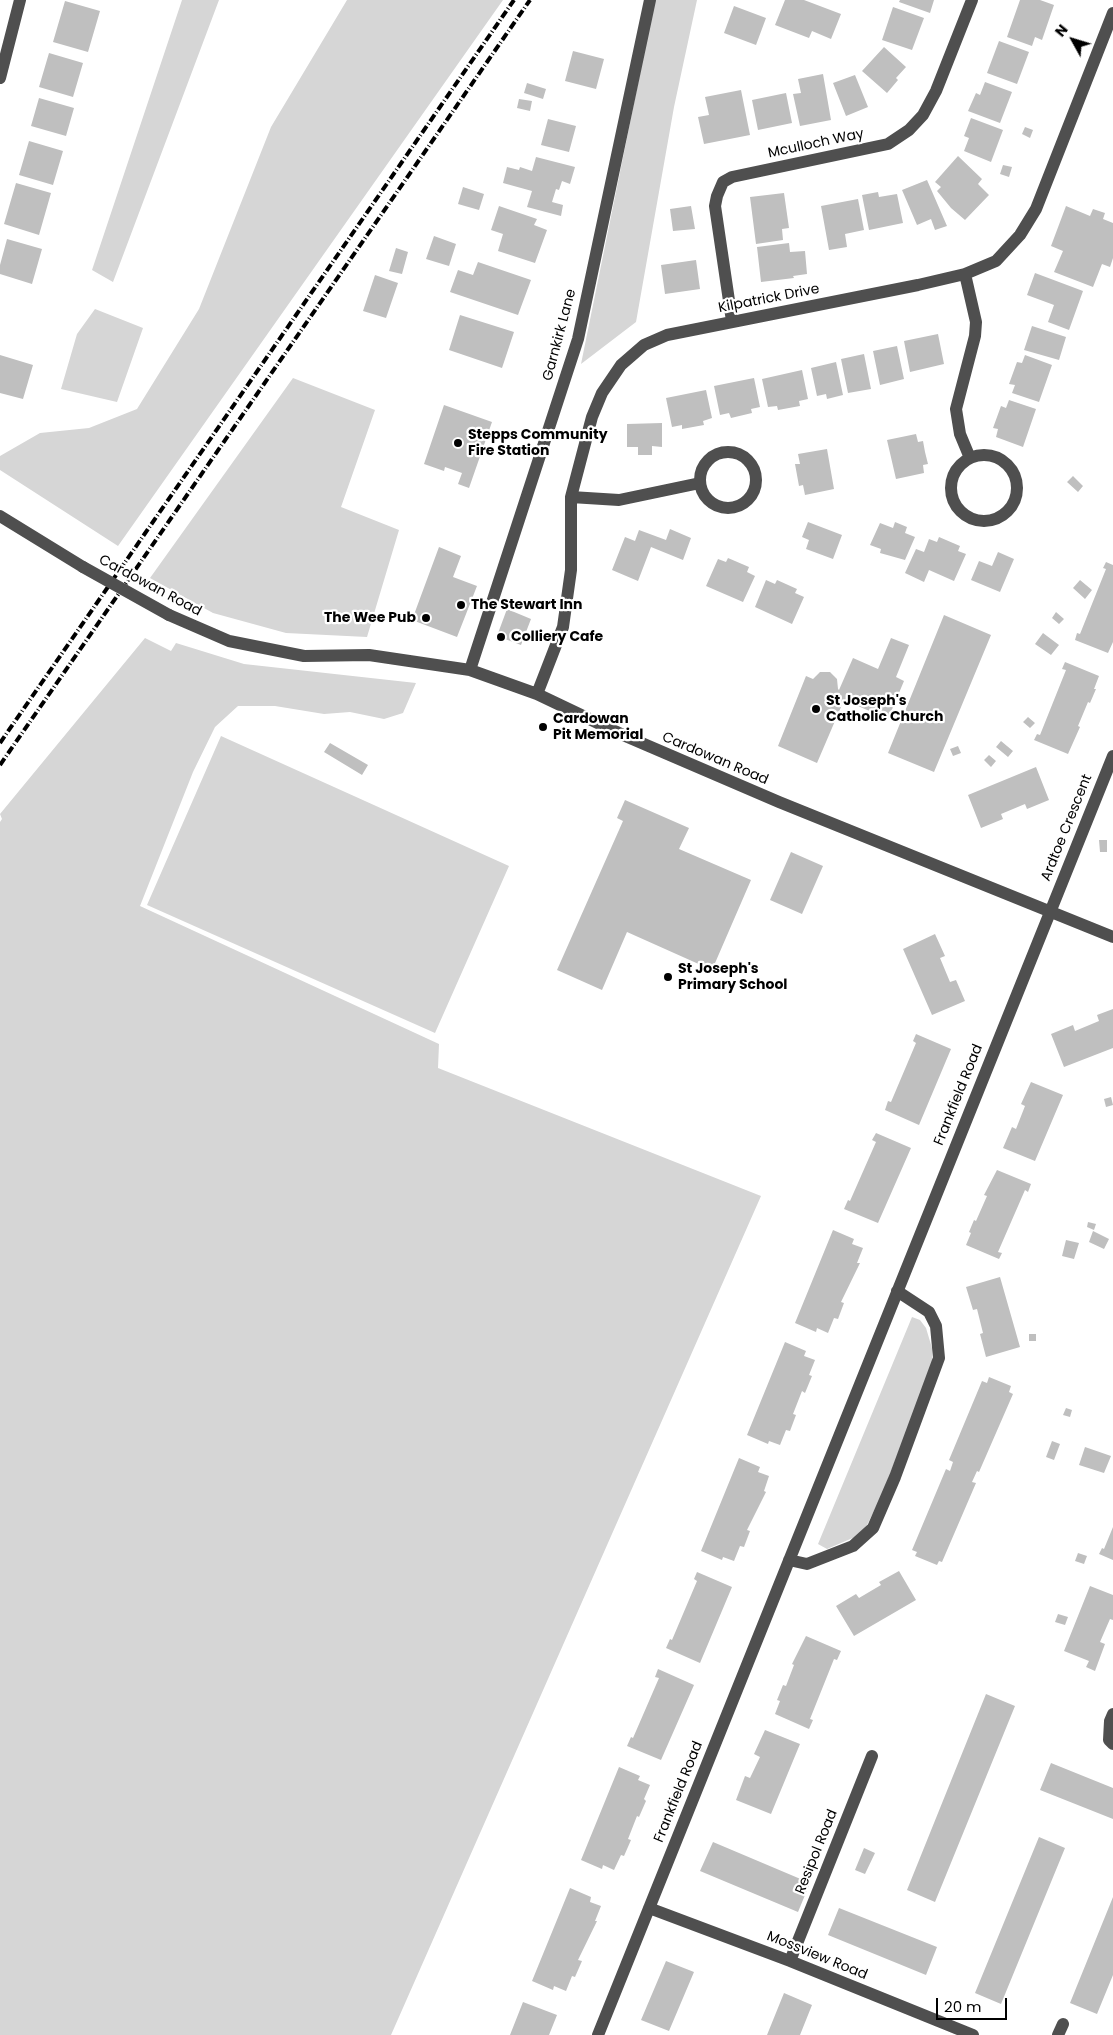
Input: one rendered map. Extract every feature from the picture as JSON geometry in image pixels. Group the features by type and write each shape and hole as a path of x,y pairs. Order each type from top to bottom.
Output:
{"street":[{"name":"Garnkirk Lane","path":"470,670 578,339 650,0"},
{"name":"Mculloch Way","path":"732,322 715,206 723,182 732,177 888,144 910,130 923,115 936,91 972,0"},
{"path":"0,78 15,1"},
{"name":"Kilpatrick Drive","path":"537,694 563,627 571,570 571,497 592,417 602,393 621,365 644,345 667,335 918,285 965,274 996,261 1020,235 1036,209 1113,13"},
{"path":"965,274 976,322 975,336 956,409 960,434 970,458"},
{"path":"727,451 736,452 745,457 752,463 756,472 757,481 750,499 734,508 715,505 707,500 702,492 700,483 700,473 704,465 710,458 727,451"},
{"path":"990,455 1007,465 1013,473 1016,493 1013,503 999,517 989,520 978,520 968,517 960,511 954,502 951,482 961,463 970,458 990,455"},
{"path":"571,497 619,500 700,483"},
{"name":"Cardowan Road","path":"0,516 83,567 169,615 229,641 304,656 368,655 470,670 537,694 623,735 780,802 1113,937"},
{"name":"Ardtoe Crescent","path":"1049,911 1113,756"},
{"name":"Frankfield Road","path":"598,2035 1049,911"},
{"path":"788,1560 807,1564 853,1546 873,1528 895,1477 939,1358 936,1326 929,1312 897,1291"},
{"path":"1113,1714 1110,1721 1109,1740 1113,1744"},
{"name":"Resipol Road","path":"790,1961 872,1756"},
{"name":"Mossview Road","path":"649,1908 790,1961 973,2035"}],"shaded area":[{"path":"182,0 219,0 113,282 92,270"},
{"path":"347,0 503,0 118,546 0,470 0,456 40,433 89,428 137,409 199,309 271,127"},
{"path":"655,0 697,0 674,107 636,322 581,364"},
{"path":"95,309 143,328 117,402 61,389 77,334"},
{"path":"293,378 375,410 341,507 399,530 367,637 286,633 213,613 150,578"},
{"path":"145,638 171,651 176,643 244,664 416,683 403,713 384,719 350,712 324,714 275,706 238,706 215,727 193,772 140,906 439,1044 438,1068 761,1196 391,2035 0,2035 0,822 2,819 0,814"},
{"path":"221,736 509,866 435,1033 147,905"},
{"path":"912,1317 920,1320 926,1328 932,1348 932,1365 881,1497 866,1527 855,1537 827,1549 818,1544"}],"building":[{"path":"785,0 804,0 841,14 831,39 812,31 809,38 775,25"},
{"path":"900,0 934,0 930,13 899,2"},
{"path":"1020,0 1040,0 1054,5 1042,40 1035,37 1032,46 1007,37"},
{"path":"65,1 100,11 88,52 53,42"},
{"path":"734,6 766,18 756,45 724,33"},
{"path":"893,7 924,18 912,50 882,40"},
{"path":"999,41 1029,52 1017,84 987,73"},
{"path":"884,47 906,67 896,78 898,80 887,93 862,71"},
{"path":"573,51 604,59 596,89 565,81"},
{"path":"49,53 83,63 73,97 39,87"},
{"path":"823,74 831,120 800,126 793,94 801,93 798,79"},
{"path":"855,75 868,107 846,116 833,83"},
{"path":"985,82 1012,92 1000,123 968,111 976,93 980,95"},
{"path":"527,83 546,89 543,99 524,93"},
{"path":"741,90 750,135 704,144 698,117 709,115 705,97"},
{"path":"786,93 792,123 758,130 752,100"},
{"path":"39,98 74,108 66,136 31,126"},
{"path":"519,99 532,101 530,111 517,108"},
{"path":"971,118 1003,130 991,162 964,151 969,138 964,136"},
{"path":"548,119 576,126 569,152 541,145"},
{"path":"1025,127 1033,130 1030,138 1022,134"},
{"path":"29,141 63,151 53,185 19,175"},
{"path":"958,156 982,179 978,184 989,195 965,220 951,208 937,191 941,187 935,182"},
{"path":"536,157 575,167 570,184 562,181 559,190 556,189 552,202 563,205 561,216 527,207 532,191 503,183 507,167 519,170 520,167 532,171"},
{"path":"1003,165 1012,167 1009,177 1000,174"},
{"path":"927,180 947,226 935,230 931,219 917,225 902,190"},
{"path":"16,183 51,193 39,235 4,224"},
{"path":"463,187 484,194 479,210 458,204"},
{"path":"878,192 879,197 897,194 903,223 869,230 862,195"},
{"path":"784,193 789,228 782,229 783,240 756,244 750,197"},
{"path":"858,199 864,230 845,234 847,247 829,250 821,206"},
{"path":"499,206 537,219 534,225 547,230 535,263 498,251 503,234 491,230"},
{"path":"691,206 695,229 673,231 670,209"},
{"path":"1066,206 1090,216 1093,209 1105,213 1103,219 1113,223 1113,258 1110,267 1102,264 1093,287 1054,272 1063,251 1051,246"},
{"path":"434,236 456,244 449,266 426,259"},
{"path":"7,239 42,249 32,284 0,274 0,265"},
{"path":"789,243 790,252 805,251 807,274 793,276 794,278 761,282 757,247"},
{"path":"396,248 408,252 402,274 389,271"},
{"path":"696,260 700,289 665,294 661,265"},
{"path":"478,262 531,280 518,315 450,292 458,270 473,275"},
{"path":"1035,273 1083,291 1069,330 1048,322 1054,305 1027,295"},
{"path":"375,275 398,283 386,318 363,311"},
{"path":"460,315 514,332 502,368 449,350"},
{"path":"1032,326 1066,337 1059,360 1024,350"},
{"path":"938,334 944,364 910,372 904,341"},
{"path":"897,346 904,379 880,385 873,351"},
{"path":"864,354 871,389 848,393 841,359"},
{"path":"0,355 33,365 23,399 0,393"},
{"path":"1025,355 1052,365 1039,402 1012,393 1015,385 1009,384 1017,362 1022,363"},
{"path":"836,362 843,395 827,399 826,394 817,396 811,368"},
{"path":"802,370 808,399 799,401 800,406 778,410 777,406 768,407 762,379"},
{"path":"754,378 760,407 751,409 752,413 731,418 729,413 720,415 714,386"},
{"path":"706,390 712,418 703,421 704,425 682,429 682,425 672,427 666,398"},
{"path":"1009,400 1036,409 1023,447 996,437 998,429 993,428 1001,406 1006,408"},
{"name":"Stepps Community Fire Station","path":"444,405 492,422 469,488 458,484 462,473 445,467 444,471 424,464"},
{"path":"662,423 662,447 652,446 652,455 638,455 638,447 627,447 627,424"},
{"path":"916,434 918,442 923,441 928,464 923,465 924,473 896,479 887,440"},
{"path":"827,449 834,489 805,495 803,485 799,486 795,464 800,464 798,454"},
{"path":"1073,476 1083,486 1078,492 1067,482"},
{"path":"808,522 842,535 833,559 806,549 809,540 802,537"},
{"path":"895,522 907,527 905,533 915,537 905,560 880,553 881,549 870,545 880,523 893,528"},
{"path":"670,529 691,538 683,560 651,547 638,581 612,570 625,537 635,541 639,530 666,540"},
{"path":"939,537 960,546 958,551 966,554 954,581 929,570 924,582 905,573 916,549 924,552 929,539 937,542"},
{"path":"439,547 461,556 453,577 477,586 457,637 412,620"},
{"path":"998,552 1014,559 1000,592 971,580 979,561 992,566"},
{"path":"728,558 749,567 747,572 755,576 743,602 706,586 718,559 726,562"},
{"path":"1106,562 1113,565 1113,642 1108,653 1075,640 1077,633 1080,634 1106,569 1103,568"},
{"path":"766,580 775,584 777,580 797,589 795,593 804,597 792,624 755,607"},
{"path":"1080,580 1092,590 1085,599 1073,588"},
{"path":"507,609 531,619 521,645 497,636"},
{"path":"1056,612 1064,619 1059,624 1052,618"},
{"path":"944,615 991,635 934,772 888,753"},
{"path":"1043,633 1059,645 1051,655 1035,644"},
{"name":"St Joseph's Catholic Church","path":"891,638 909,645 896,677 904,681 888,719 844,700 817,763 778,746 806,676 813,679 820,672 830,672 837,679 839,690 853,658 878,669"},
{"path":"1065,662 1099,676 1094,689 1096,689 1090,703 1088,702 1078,726 1080,727 1068,754 1034,740 1037,734 1040,735 1066,670 1062,669"},
{"path":"1028,717 1035,723 1030,728 1023,722"},
{"path":"1001,741 1013,751 1008,757 996,747"},
{"path":"330,743 368,765 362,775 324,752"},
{"path":"958,746 961,753 953,756 950,749"},
{"path":"989,755 996,761 991,767 984,760"},
{"path":"1036,767 1049,800 1027,809 1025,804 1001,814 1003,819 981,828 968,795"},
{"path":"625,800 689,828 679,849 751,880 712,970 627,932 602,990 557,970 623,821 617,818"},
{"path":"1099,840 1107,840 1107,852 1100,852"},
{"path":"791,852 823,866 802,914 770,900"},
{"path":"935,934 945,956 940,958 950,982 956,980 965,1001 932,1015 903,949"},
{"path":"1113,1009 1113,1048 1064,1067 1051,1034 1073,1025 1075,1031 1099,1021 1097,1015"},
{"path":"916,1034 951,1049 919,1125 885,1110 888,1101 891,1102 916,1043 913,1041"},
{"path":"1031,1082 1063,1095 1035,1161 1003,1148 1012,1127 1016,1129 1025,1106 1021,1104"},
{"path":"1111,1097 1113,1105 1106,1107 1104,1099"},
{"path":"876,1133 911,1148 878,1223 844,1209 848,1200 850,1201 876,1142 872,1140"},
{"path":"997,1170 1031,1184 1028,1192 1025,1190 998,1252 1002,1253 999,1259 966,1245 974,1220 976,1221 987,1196 984,1195"},
{"path":"1088,1222 1096,1224 1094,1230 1087,1227"},
{"path":"833,1230 854,1239 852,1244 863,1248 857,1263 860,1263 841,1302 844,1303 838,1319 834,1318 828,1333 817,1328 816,1332 795,1323"},
{"path":"1093,1231 1109,1239 1104,1249 1089,1242"},
{"path":"1066,1240 1079,1243 1074,1259 1062,1256"},
{"path":"1000,1277 1020,1347 986,1357 980,1334 983,1333 977,1309 973,1310 966,1287"},
{"path":"1029,1334 1036,1334 1036,1341 1029,1341"},
{"path":"785,1342 806,1351 804,1356 815,1360 809,1375 812,1376 805,1393 802,1391 793,1414 796,1415 790,1431 786,1430 780,1445 769,1441 768,1444 747,1435"},
{"path":"989,1377 1011,1386 1009,1392 1013,1394 979,1472 977,1471 972,1482 976,1483 942,1562 939,1561 937,1565 915,1556 917,1552 912,1550 946,1469 950,1471 953,1462 949,1460 982,1381 987,1383"},
{"path":"1066,1408 1072,1410 1070,1417 1063,1415"},
{"path":"1052,1441 1060,1444 1054,1460 1046,1457"},
{"path":"1085,1447 1111,1456 1104,1473 1079,1465"},
{"path":"739,1458 760,1467 758,1472 769,1476 764,1491 766,1492 747,1530 750,1531 744,1547 740,1546 734,1561 723,1557 722,1560 701,1551"},
{"path":"1113,1527 1113,1560 1099,1554 1102,1548 1104,1549"},
{"path":"1078,1553 1087,1556 1084,1564 1075,1561"},
{"path":"899,1571 916,1600 854,1636 836,1606 856,1594 859,1598 881,1585 879,1582"},
{"path":"697,1572 732,1587 700,1663 666,1648 670,1639 672,1640 697,1581 694,1579"},
{"path":"1090,1586 1113,1595 1113,1620 1110,1619 1100,1642 1105,1644 1095,1671 1086,1667 1089,1661 1064,1651"},
{"path":"1058,1614 1068,1617 1065,1625 1055,1622"},
{"path":"806,1636 841,1651 837,1660 834,1659 810,1719 813,1720 809,1729 775,1714 780,1701 777,1700 783,1685 786,1686 794,1665 792,1664"},
{"path":"658,1669 694,1685 661,1760 627,1746 631,1737 633,1738 659,1678 655,1677"},
{"path":"986,1694 1015,1706 935,1902 907,1890"},
{"path":"765,1730 800,1744 771,1814 736,1800 745,1776 750,1778 760,1757 754,1754"},
{"path":"1051,1763 1113,1788 1113,1819 1040,1790"},
{"path":"619,1767 640,1776 638,1780 650,1785 644,1799 646,1801 639,1817 637,1816 628,1839 631,1840 624,1856 621,1855 614,1870 603,1865 602,1869 581,1860"},
{"path":"1039,1837 1065,1848 1001,2004 975,1993"},
{"path":"713,1842 810,1883 798,1912 700,1871"},
{"path":"864,1848 875,1853 865,1874 855,1870"},
{"path":"570,1888 591,1897 590,1902 601,1906 595,1921 597,1921 578,1960 582,1961 575,1977 572,1976 566,1991 554,1986 553,1990 532,1981"},
{"path":"1113,1897 1113,1975 1097,2014 1070,2003"},
{"path":"839,1908 937,1947 926,1975 828,1935"},
{"path":"666,1961 694,1972 669,2031 641,2020"},
{"path":"784,1993 812,2005 800,2035 767,2035"},
{"path":"523,2002 557,2015 549,2035 510,2035"}],"railway":[{"path":"0,743 514,0"},
{"path":"0,765 530,0"}],"place":[{"name":"Stepps Community Fire Station","path":"458,443"},
{"name":"The Stewart Inn","path":"461,605"},
{"name":"The Wee Pub","path":"426,618"},
{"name":"Colliery Cafe","path":"501,637"},
{"name":"St Joseph's Catholic Church","path":"816,709"},
{"name":"Cardowan Pit Memorial","path":"543,727"},
{"name":"St Joseph's Primary School","path":"668,977"}]}
